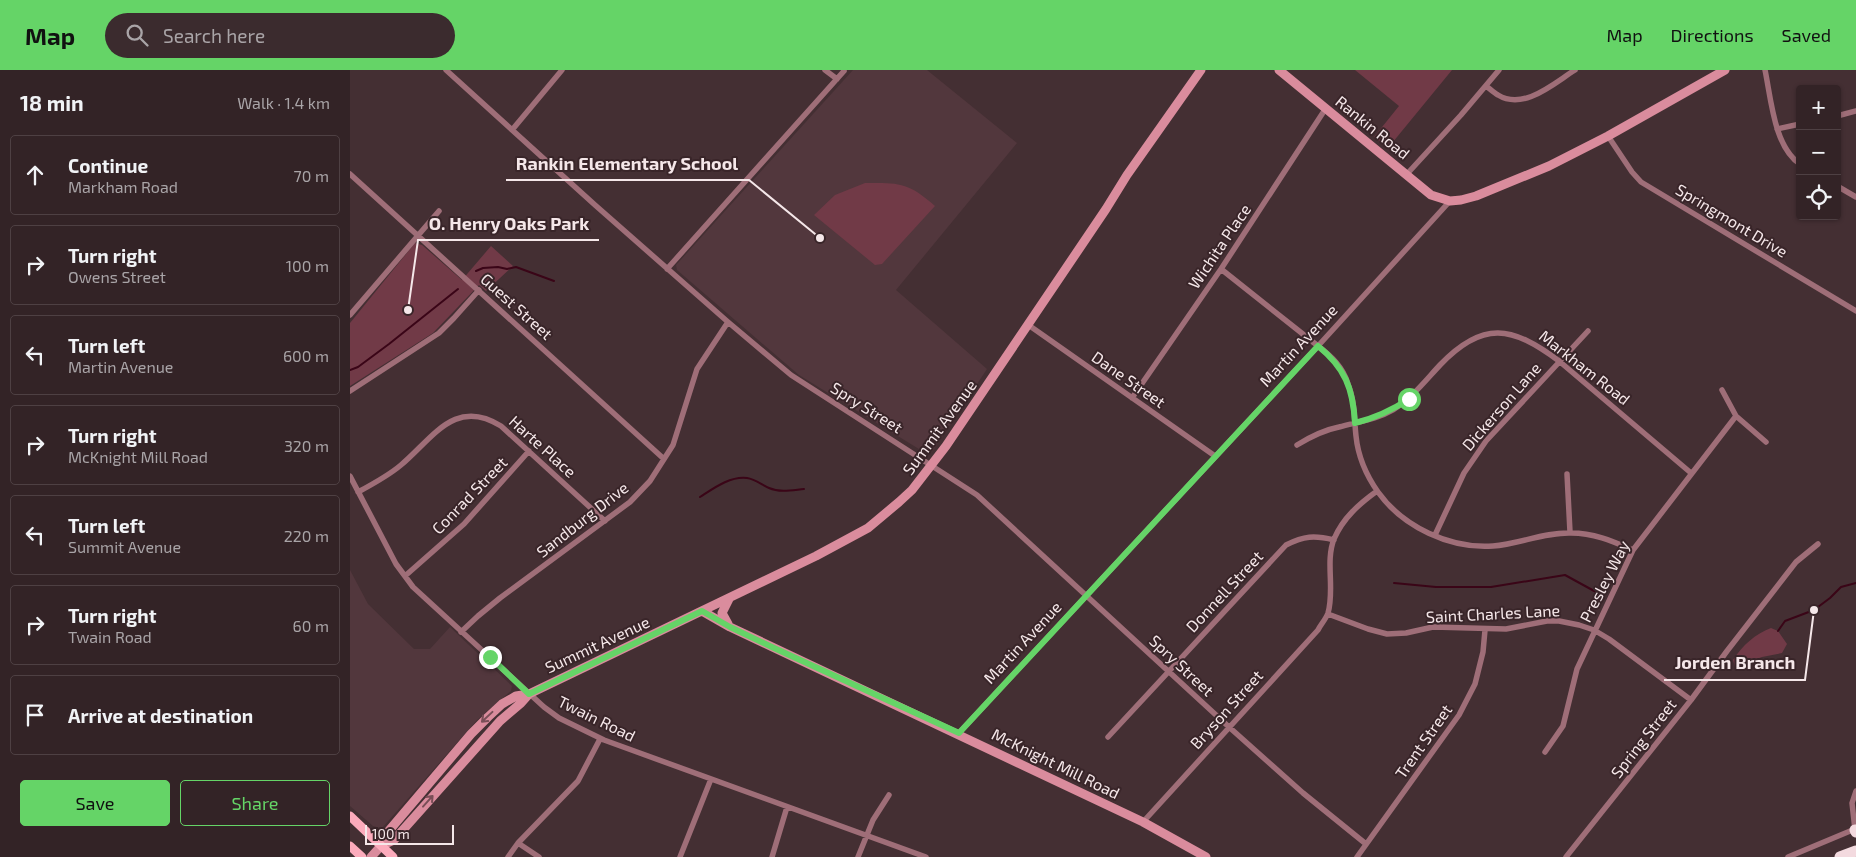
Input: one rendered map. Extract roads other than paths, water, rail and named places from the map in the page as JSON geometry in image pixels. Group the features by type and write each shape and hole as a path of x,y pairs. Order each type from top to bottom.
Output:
{"highway":[{"path":"1840,857 1856,851"},
{"path":"1846,857 1856,851"}],"main road":[{"name":"Summit Avenue","path":"371,857 387,833 471,734 502,704 516,696 529,694 818,556 868,528 899,502 932,465 1106,209 1127,174 1201,70"},
{"name":"Rankin Road","path":"1279,70 1431,195 1450,201"},
{"path":"1450,201 1476,196 1549,166 1608,136 1724,70"},
{"path":"730,597 722,613 730,627"},
{"name":"McKnight Mill Road","path":"702,611 730,627 959,733 1143,822 1206,857"},
{"name":"Summit Avenue","path":"380,846 394,840 500,721 522,703 529,694"},
{"path":"350,816 393,857"},
{"path":"350,846 362,857"}],"street":[{"name":"Spry Street","path":"446,70 667,269 801,382 976,495 1228,726 1303,793 1366,844"},
{"path":"512,130 562,70"},
{"path":"825,70 837,79"},
{"path":"1407,174 1499,70"},
{"path":"1486,86 1498,96 1507,99 1528,98 1575,70"},
{"path":"1765,70 1777,129 1789,155 1796,161"},
{"path":"667,269 844,71"},
{"name":"Wichita Place","path":"1132,398 1221,269 1326,108"},
{"path":"1841,115 1856,111"},
{"path":"1777,129 1796,125"},
{"name":"Springmont Drive","path":"1608,136 1632,172 1642,182 1856,311"},
{"name":"Guest Street","path":"350,174 664,459"},
{"path":"350,184 355,178"},
{"path":"1841,188 1856,197"},
{"name":"Martin Avenue","path":"959,733 1450,201"},
{"path":"350,315 439,211"},
{"path":"1221,269 1332,358 1348,382 1352,396 1356,437 1362,463 1377,491 1386,502 1410,522 1454,543 1494,546 1570,532 1594,535 1632,550"},
{"path":"350,391 439,333 479,290"},
{"name":"Sandburg Drive","path":"461,632 500,598 630,502 650,481 673,445 697,370 728,322"},
{"name":"Dane Street","path":"1027,324 1215,456"},
{"name":"Dickerson Lane","path":"1435,535 1464,473 1474,457 1486,441 1588,330"},
{"name":"Markham Road","path":"1297,445 1323,431 1377,417 1392,410 1409,399 1454,351 1482,334 1512,334 1540,346 1691,473"},
{"path":"1722,390 1736,416 1766,442"},
{"name":"Harte Place","path":"358,492 389,474 443,426 460,417 478,415 501,426 605,521"},
{"name":"Presley Way","path":"1545,752 1562,726 1577,669 1632,550 1736,416"},
{"name":"Conrad Street","path":"405,576 464,524 491,496 529,451"},
{"path":"1567,474 1570,532"},
{"name":"Twain Road","path":"350,476 396,564 413,588 529,694 559,718 600,739 926,857"},
{"path":"1328,614 1334,540 1345,520 1357,505 1377,491"},
{"name":"Donnell Street","path":"1108,737 1286,545 1300,538 1320,536 1334,540"},
{"name":"Spring Street","path":"1566,857 1691,700 1727,650 1796,562 1818,544"},
{"name":"Saint Charles Lane","path":"1328,614 1368,630 1387,634 1406,633 1433,627 1462,627 1485,630 1506,629 1559,621 1579,625 1594,630 1609,639 1691,700"},
{"name":"Bryson Street","path":"1143,822 1228,726 1318,630 1328,614"},
{"name":"Trent Street","path":"1357,857 1454,723 1468,700 1479,669 1485,630"},
{"path":"508,857 518,843 578,780 600,739"},
{"path":"680,857 711,778"},
{"path":"1788,857 1856,830 1852,803 1856,791"},
{"path":"858,857 866,835 880,807 890,795"},
{"path":"772,857 787,807"},
{"path":"518,843 539,857"}],"waterway":[{"path":"476,271 483,268 498,267 507,269 516,267 554,281"},
{"path":"350,370 358,367 389,344 458,289"},
{"path":"700,497 722,483 741,478 747,478 778,490 804,489"},
{"path":"1394,583 1436,587 1491,587 1565,575 1596,592"},
{"path":"1778,631 1785,621 1814,610 1841,587 1856,583"}],"place":[{"name":"Rankin Elementary School","path":"820,238"},
{"name":"O. Henry Oaks Park","path":"408,310"},
{"name":"Jorden Branch","path":"1814,610"}]}
